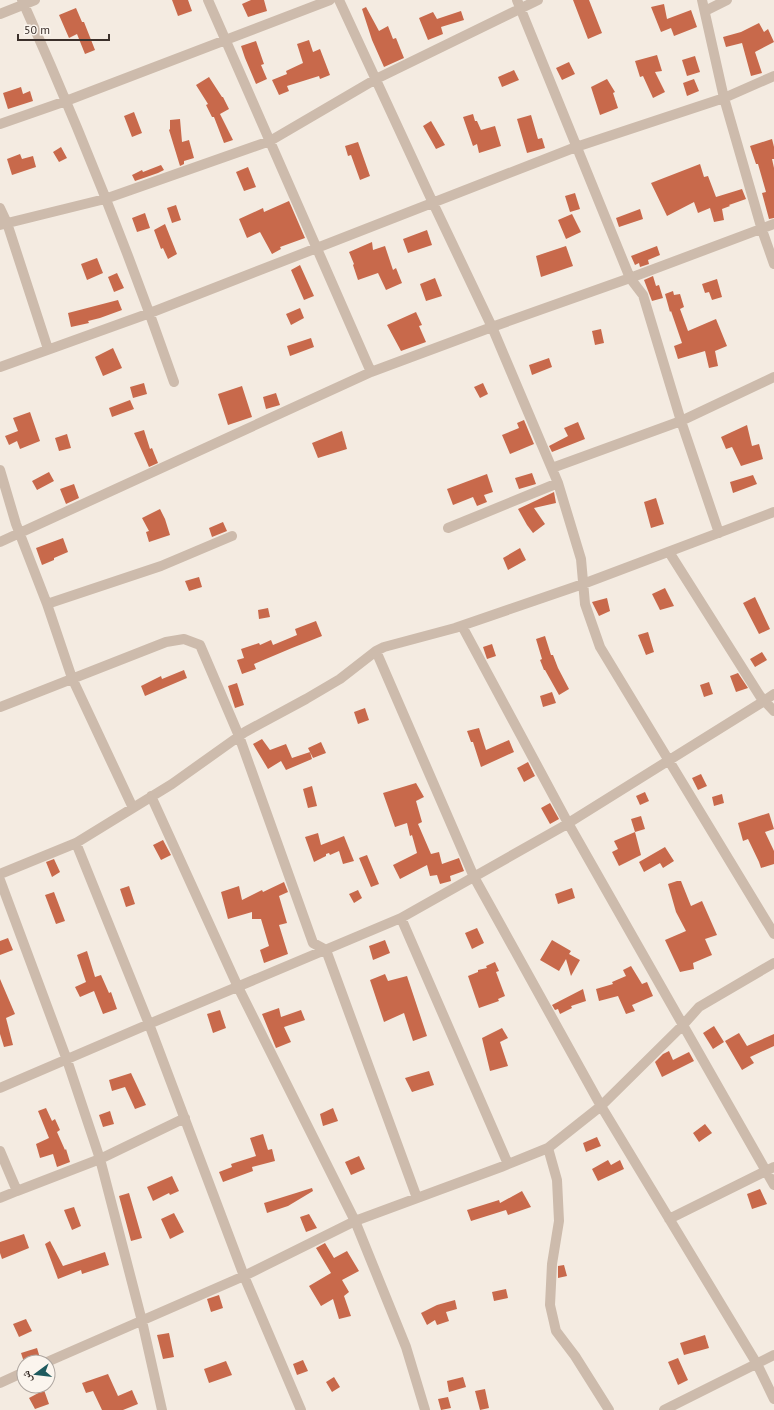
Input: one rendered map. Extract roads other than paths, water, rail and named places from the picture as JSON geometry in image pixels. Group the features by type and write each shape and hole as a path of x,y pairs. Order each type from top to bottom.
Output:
{"street":[{"path":"0,14 23,2 35,0"},
{"path":"208,0 372,372"},
{"path":"0,124 66,101 330,0"},
{"path":"339,0 492,327 552,468 581,559 584,604 600,646 773,930"},
{"path":"3,224 105,199 270,140 376,79 519,4 538,0"},
{"path":"702,0 724,98 762,230 774,264"},
{"path":"705,12 727,0"},
{"path":"23,2 66,101 105,199 150,313 174,382"},
{"path":"519,4 630,278 643,295 681,420 719,533"},
{"path":"0,367 150,313 576,147 724,98 774,76"},
{"path":"0,208 3,224 48,349"},
{"path":"0,542 372,372 492,327 762,230 774,224"},
{"path":"552,468 681,420 774,377"},
{"path":"0,470 20,534 47,604 72,678 133,808"},
{"path":"448,528 558,483"},
{"path":"0,874 76,843 172,784 238,736 340,679 376,651 384,647 462,626 583,584 774,512"},
{"path":"47,604 161,566 232,536"},
{"path":"669,552 756,690 774,712"},
{"path":"462,626 568,823 683,1025 770,1169 774,1185"},
{"path":"0,707 166,642 184,639 200,644 238,736 312,943 326,950 417,1198"},
{"path":"376,651 474,877 601,1106 757,1364 774,1399"},
{"path":"0,1088 401,918 568,823 774,694"},
{"path":"151,796 238,987 354,1222 406,1347 425,1410"},
{"path":"76,843 149,1024 244,1276 301,1410"},
{"path":"0,880 67,1060 100,1159 142,1321 162,1410"},
{"path":"401,918 508,1164"},
{"path":"56,1358 244,1276 354,1222 548,1148 601,1106 683,1025 699,1007 774,963"},
{"path":"0,1198 100,1159 185,1118"},
{"path":"548,1148 557,1180 559,1220 552,1264 550,1305 556,1331 575,1356 609,1410"},
{"path":"0,1151 17,1191"},
{"path":"669,1219 770,1169"},
{"path":"664,1410 774,1356"},
{"path":"0,1383 16,1376"}]}
